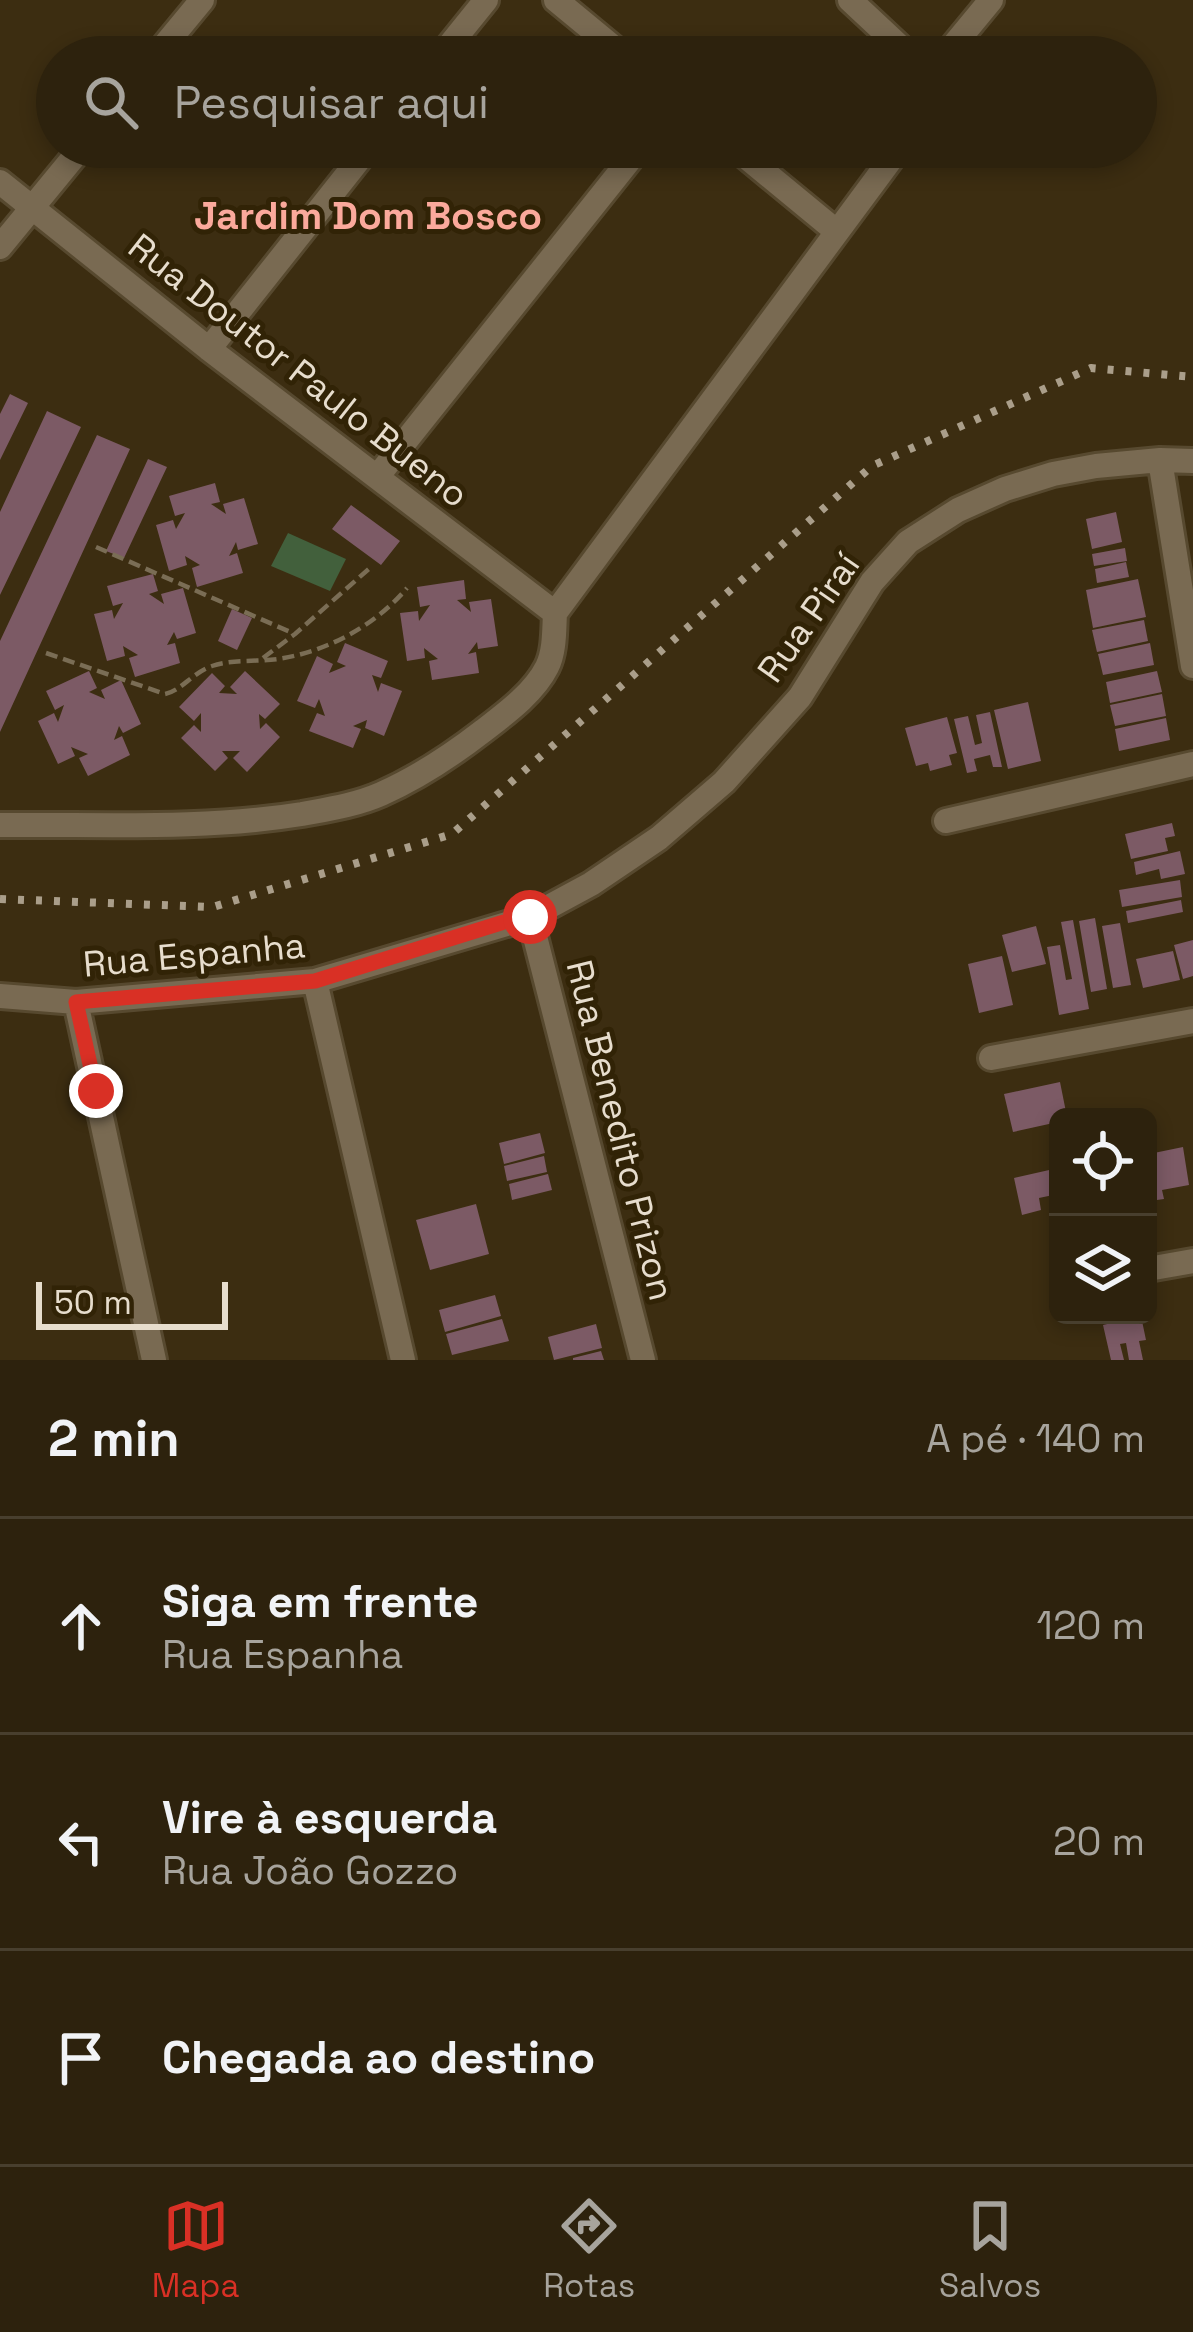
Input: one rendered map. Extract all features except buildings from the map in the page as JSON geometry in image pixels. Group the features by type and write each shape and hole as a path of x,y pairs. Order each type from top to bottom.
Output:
{"street":[{"path":"172,36 202,0"},
{"path":"457,36 486,0"},
{"path":"556,0 600,36"},
{"path":"850,0 889,36"},
{"path":"961,36 991,0"},
{"path":"0,247 64,168"},
{"path":"209,349 352,168"},
{"path":"377,477 623,168"},
{"path":"760,168 836,231"},
{"path":"0,825 267,820 342,807 380,795 467,743 504,715 547,667 555,613 884,168"},
{"name":"Rua Doutor Paulo Bueno","path":"0,182 209,349 555,613"},
{"path":"1160,460 1193,666"},
{"name":"Rua Piraí","path":"530,917 591,884 659,838 724,782 800,697 872,582 908,542 958,510 1053,474 1160,460 1193,461"},
{"path":"946,820 1193,764"},
{"name":"Rua Espanha","path":"0,996 76,1002 315,981 530,917"},
{"name":"Rua Benedito Prizon","path":"530,917 643,1360"},
{"path":"315,981 404,1360"},
{"path":"76,1002 154,1360"},
{"path":"991,1058 1193,1021"},
{"path":"1157,1267 1193,1261"}],"path":[{"path":"96,547 296,634"},
{"path":"258,661 296,634 371,566"},
{"path":"46,653 173,693 196,672 218,664 300,655 342,638 379,616 407,588"}],"green space":[{"path":"288,533 346,559 330,591 271,566"}],"railway":[{"path":"0,899 213,907 452,834 872,466 1091,368 1193,377"}],"district":[{"name":"Jardim Dom Bosco","path":"368,215"}],"route":[{"path":"96,1091 76,1002 315,981 530,917"}]}
